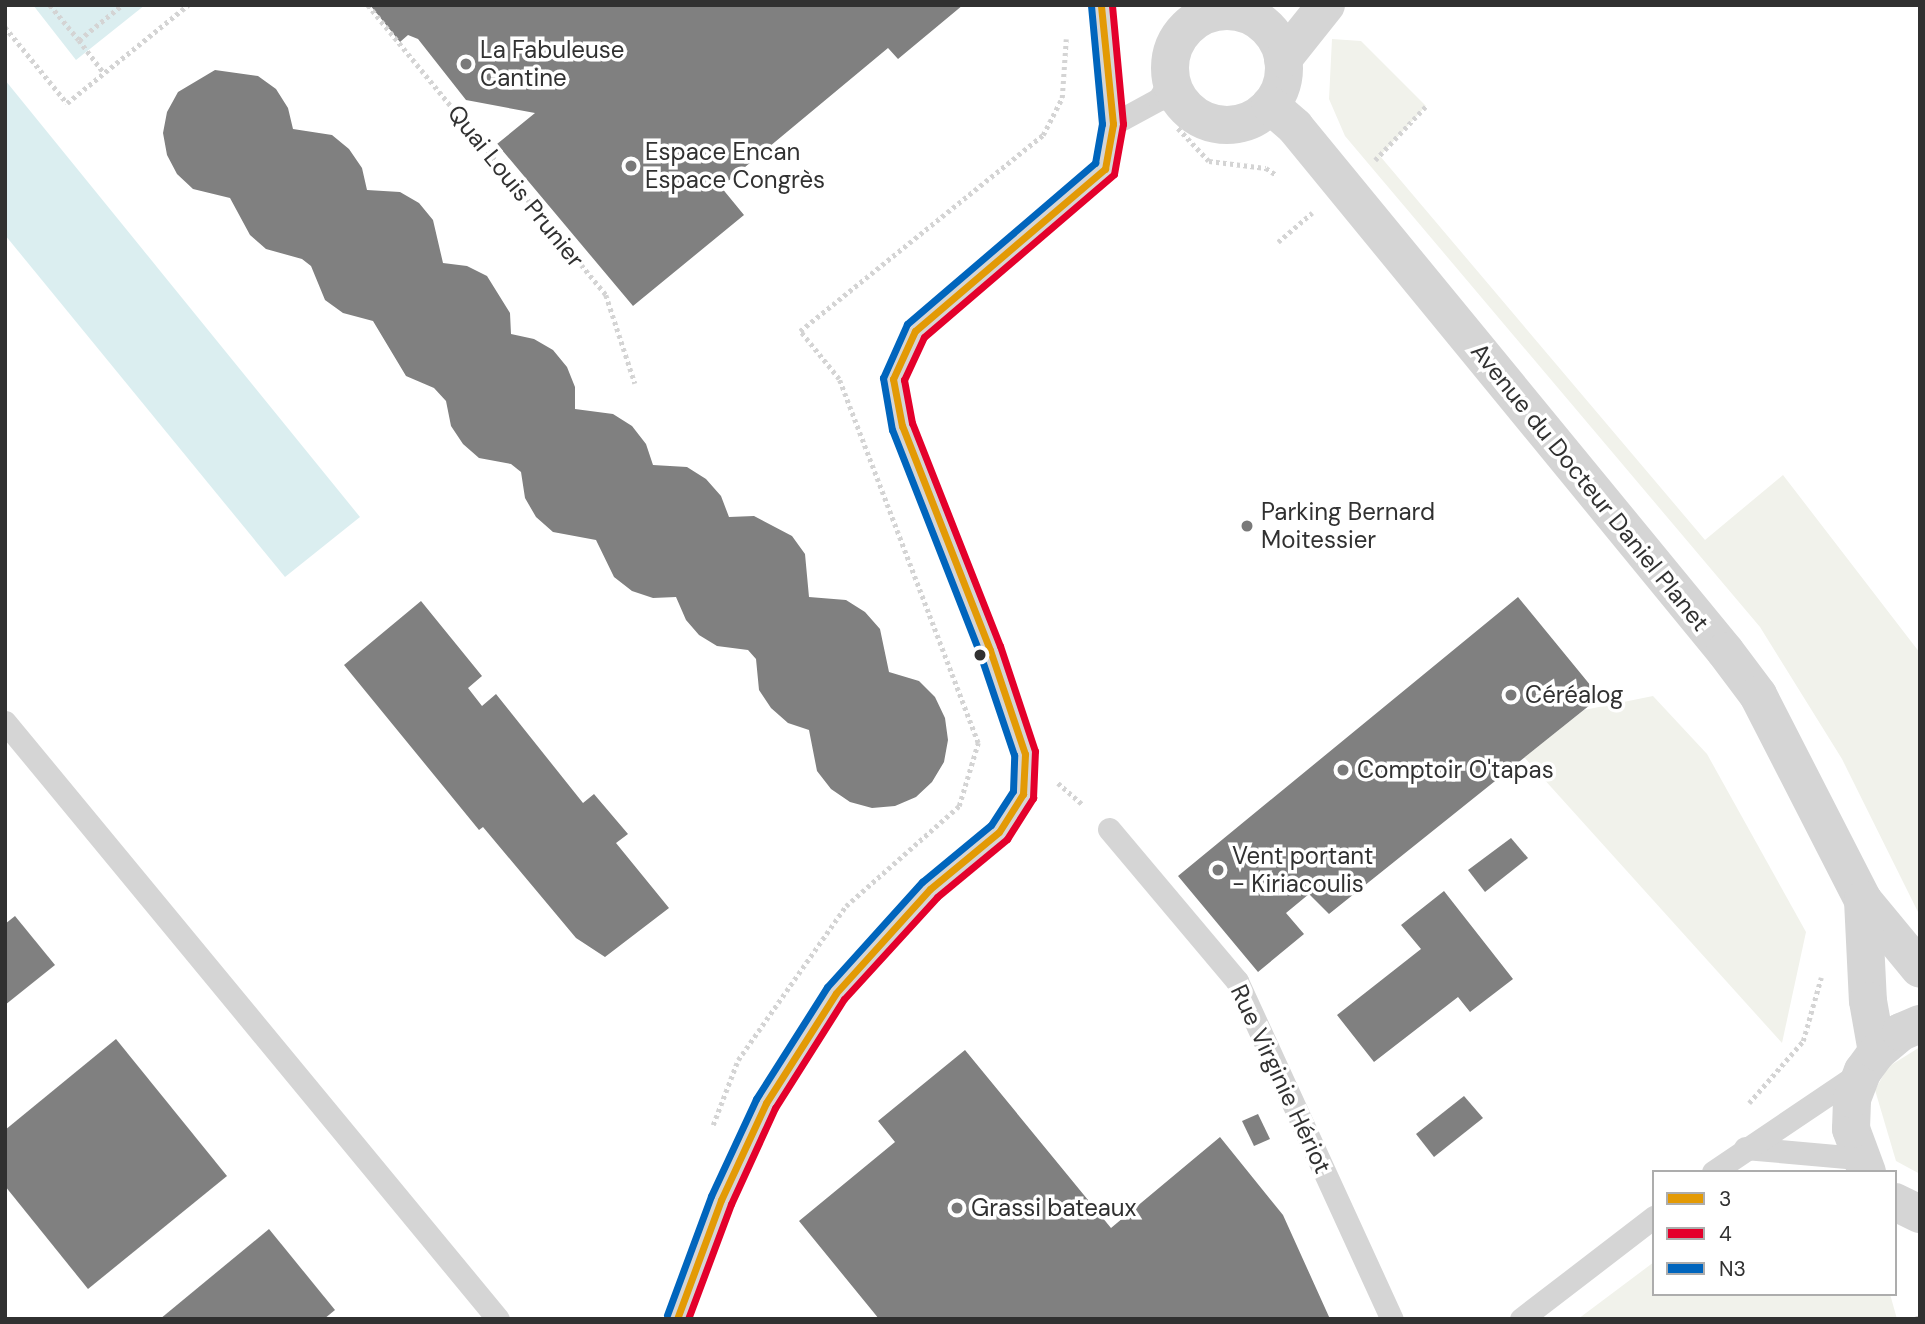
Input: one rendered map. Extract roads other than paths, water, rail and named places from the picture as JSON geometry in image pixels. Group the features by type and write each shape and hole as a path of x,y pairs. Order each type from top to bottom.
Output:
{"street":[{"path":"1283,59 1326,5"},
{"path":"1260,11 1278,42 1283,59 1279,91 1270,105 1255,118 1216,124 1185,107 1165,89 1173,48 1196,21 1213,12 1260,11"},
{"name":"Avenue du Docteur Daniel Planet","path":"1270,105 1295,127 1758,695 1863,901 1920,969"},
{"name":"Avenue du Docteur Daniel Planet","path":"1863,901 1870,1061"},
{"path":"1862,1165 1851,1129 1852,1099 1870,1061 1901,1032 1920,1024"},
{"path":"1897,1203 1920,1214"}],"lane":[{"path":"677,1319 721,1200 766,1103 836,993 930,889 999,832 1023,794 1025,754 990,650 902,426 894,379 915,331 1089,188 1105,169 1113,124 1101,5"},
{"path":"1113,124 1165,89"},
{"path":"5,722 498,1319"},
{"name":"Rue Virginie Hériot","path":"1109,829 1237,981 1392,1319"},
{"path":"1716,1170 1870,1061"},
{"path":"1745,1147 1862,1165"},
{"path":"1521,1319 1652,1219"}],"place":[{"name":"La Fabuleuse Cantine","path":"466,64"},
{"name":"Espace Encan Espace Congrès","path":"631,166"},
{"name":"Parking Bernard Moitessier","path":"1247,526"},
{"name":"Céréalog","path":"1511,695"},
{"name":"Comptoir O'tapas","path":"1343,770"},
{"name":"Vent portant - Kiriacoulis","path":"1218,870"},
{"name":"Grassi bateaux","path":"957,1208"}]}
